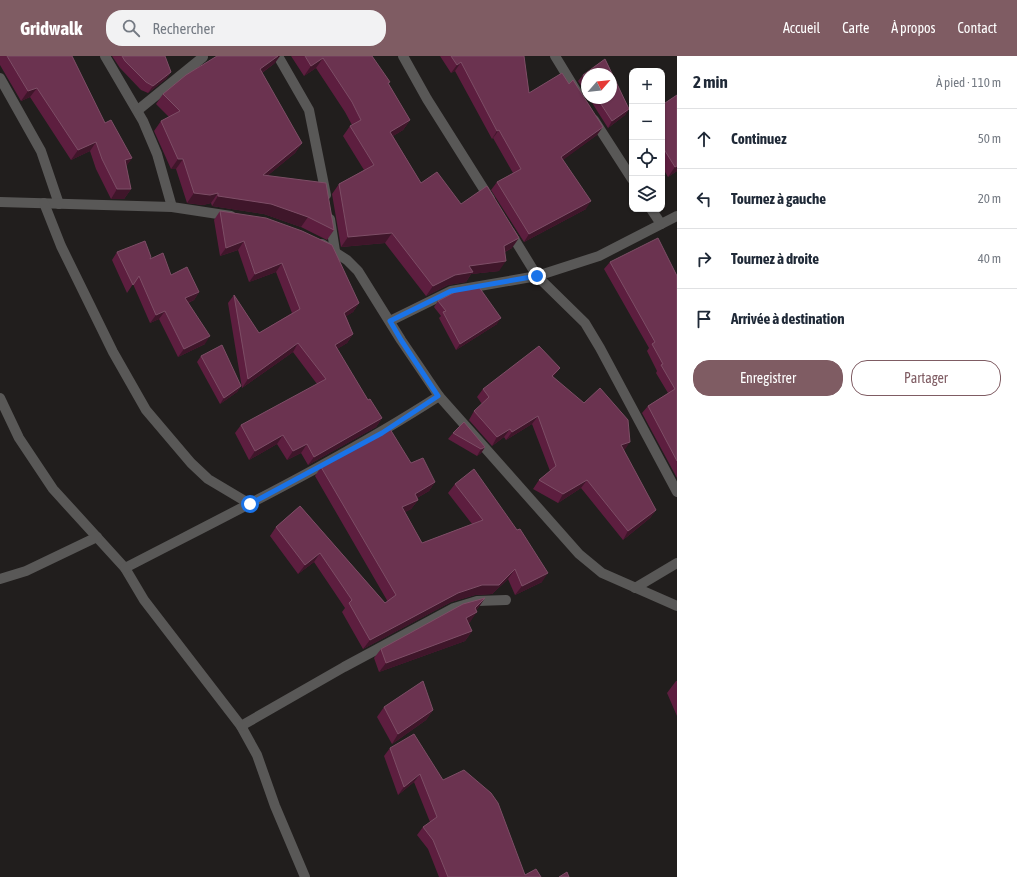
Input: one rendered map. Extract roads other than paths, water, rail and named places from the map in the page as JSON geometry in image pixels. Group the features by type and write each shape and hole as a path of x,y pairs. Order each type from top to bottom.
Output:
{"street":[{"path":"105,56 138,110 157,154 172,206"},
{"path":"138,110 204,56"},
{"path":"278,56 309,110 322,171 335,251"},
{"path":"403,56 427,99 496,210"},
{"path":"555,56 631,176"},
{"path":"0,78 41,151 59,204"},
{"path":"0,202 172,206 240,217"},
{"path":"44,203 61,246 113,352 146,410 191,464 208,479 250,504"},
{"path":"653,212 661,224"},
{"path":"390,321 451,291 537,276 599,256 661,224 676,219"},
{"path":"504,223 537,276 585,323 600,348 677,492"},
{"path":"314,240 335,251 358,271 438,396 579,554 602,573 677,606"},
{"path":"125,568 250,504 382,433 438,396"},
{"path":"0,398 19,438 53,489 125,568 144,600 241,726 257,755 275,806 305,877"},
{"path":"0,579 26,571 97,538"},
{"path":"635,588 677,563"},
{"path":"241,726 344,667 454,608 477,601 506,600"}]}
